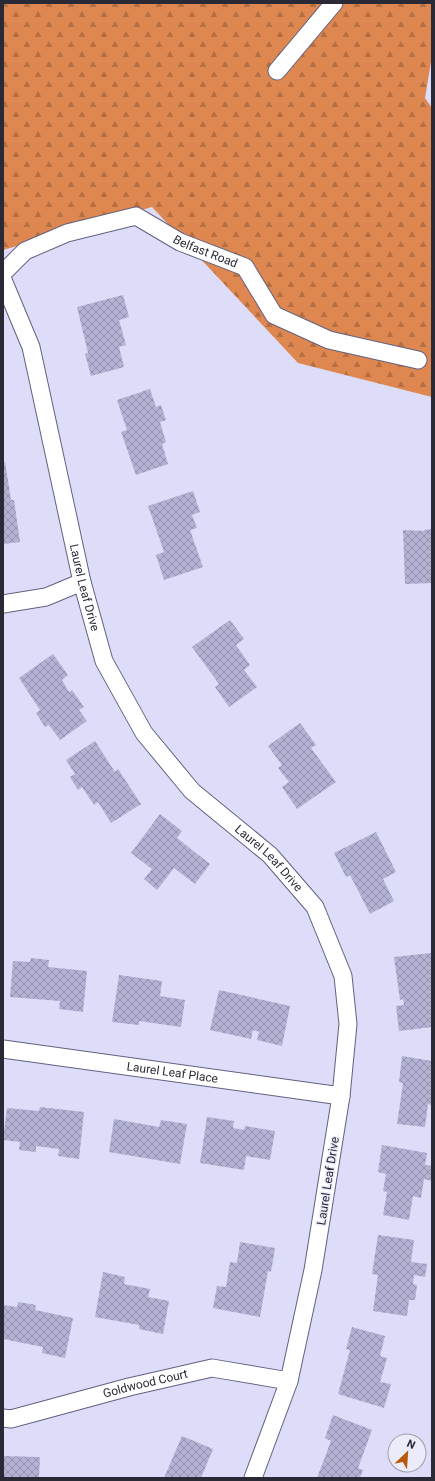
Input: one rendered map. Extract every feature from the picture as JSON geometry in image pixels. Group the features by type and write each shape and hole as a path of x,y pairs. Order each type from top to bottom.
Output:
{"street":[{"path":"278,71 334,3"},
{"name":"Belfast Road","path":"3,273 25,251 67,233 136,216 180,242 244,267 274,316 329,340 418,360"},
{"name":"Laurel Leaf Drive","path":"3,280 31,347 82,582 104,661 144,733 192,792 270,855 315,907 343,976 348,1024 341,1096 313,1270 289,1381 253,1478"},
{"path":"3,604 46,597 82,582"},
{"name":"Laurel Leaf Place","path":"3,1049 341,1096"},
{"name":"Goldwood Court","path":"3,1418 11,1419 129,1387 212,1368 289,1381"}],"green space":[{"path":"3,3 432,3 432,56 425,98 432,108 432,397 298,363 152,207 3,250"}],"building":[{"path":"123,295 129,317 119,320 126,345 119,347 124,367 91,376 85,354 88,353 77,307"},
{"path":"150,389 156,407 161,405 166,420 160,422 166,442 162,444 168,464 136,475 121,432 127,430 117,400"},
{"path":"5,462 11,500 14,500 20,542 3,544 3,463"},
{"path":"193,491 200,512 192,515 197,528 190,530 203,567 164,580 156,555 164,552 148,506"},
{"path":"432,529 432,583 405,584 403,530 424,531"},
{"path":"230,620 244,639 236,645 250,665 244,670 257,687 229,707 215,687 219,684 192,647"},
{"path":"53,654 68,675 62,680 69,692 72,690 84,707 79,710 87,721 60,740 49,725 45,727 36,713 40,710 19,678"},
{"path":"300,723 316,745 311,748 336,782 297,809 282,787 289,782 278,768 282,765 268,746"},
{"path":"95,741 115,772 118,769 141,804 111,823 98,802 94,805 82,787 78,790 70,777 75,774 66,760"},
{"path":"160,814 182,831 177,838 210,864 195,884 174,868 157,890 144,879 152,869 131,853"},
{"path":"376,832 396,872 383,879 394,901 370,914 350,875 346,877 334,853"},
{"path":"431,953 432,1027 399,1031 396,1006 404,1005 403,999 400,1000 394,957"},
{"path":"31,958 49,960 48,967 87,971 83,1012 59,1009 60,1001 10,997 13,961 30,962"},
{"path":"119,975 162,981 160,996 185,1000 181,1027 139,1021 139,1025 112,1022"},
{"path":"219,990 290,1006 282,1046 257,1040 259,1032 253,1030 251,1039 210,1030"},
{"path":"402,1056 432,1061 432,1105 428,1104 425,1127 397,1124 403,1083 399,1082"},
{"path":"40,1107 84,1112 79,1159 58,1156 59,1149 36,1146 36,1152 19,1150 20,1142 3,1140 7,1108 39,1111"},
{"path":"207,1117 234,1121 233,1128 244,1130 245,1126 275,1131 270,1160 246,1156 244,1170 200,1163"},
{"path":"114,1119 159,1127 161,1120 187,1124 180,1164 109,1152"},
{"path":"382,1145 427,1153 425,1165 432,1166 432,1181 424,1179 421,1198 413,1196 409,1220 383,1215 387,1192 383,1191 386,1174 378,1172"},
{"path":"378,1235 414,1240 411,1262 427,1264 425,1277 414,1275 413,1284 417,1285 415,1300 409,1300 407,1316 373,1311 378,1275 372,1274"},
{"path":"240,1242 275,1248 271,1272 268,1271 260,1317 213,1308 217,1286 226,1287 230,1262 237,1263"},
{"path":"103,1272 125,1277 124,1284 150,1289 148,1297 169,1301 163,1334 139,1329 139,1325 95,1317"},
{"path":"18,1302 36,1305 35,1310 73,1318 65,1358 42,1353 43,1347 3,1339 3,1305 17,1307"},
{"path":"352,1327 385,1336 380,1356 387,1358 380,1382 391,1384 384,1408 338,1394 350,1350 346,1349"},
{"path":"333,1415 372,1430 358,1468 363,1470 360,1478 317,1478 331,1441 325,1438"},
{"path":"182,1436 213,1449 201,1478 164,1478"},
{"path":"3,1456 40,1457 39,1478 3,1478"}]}
